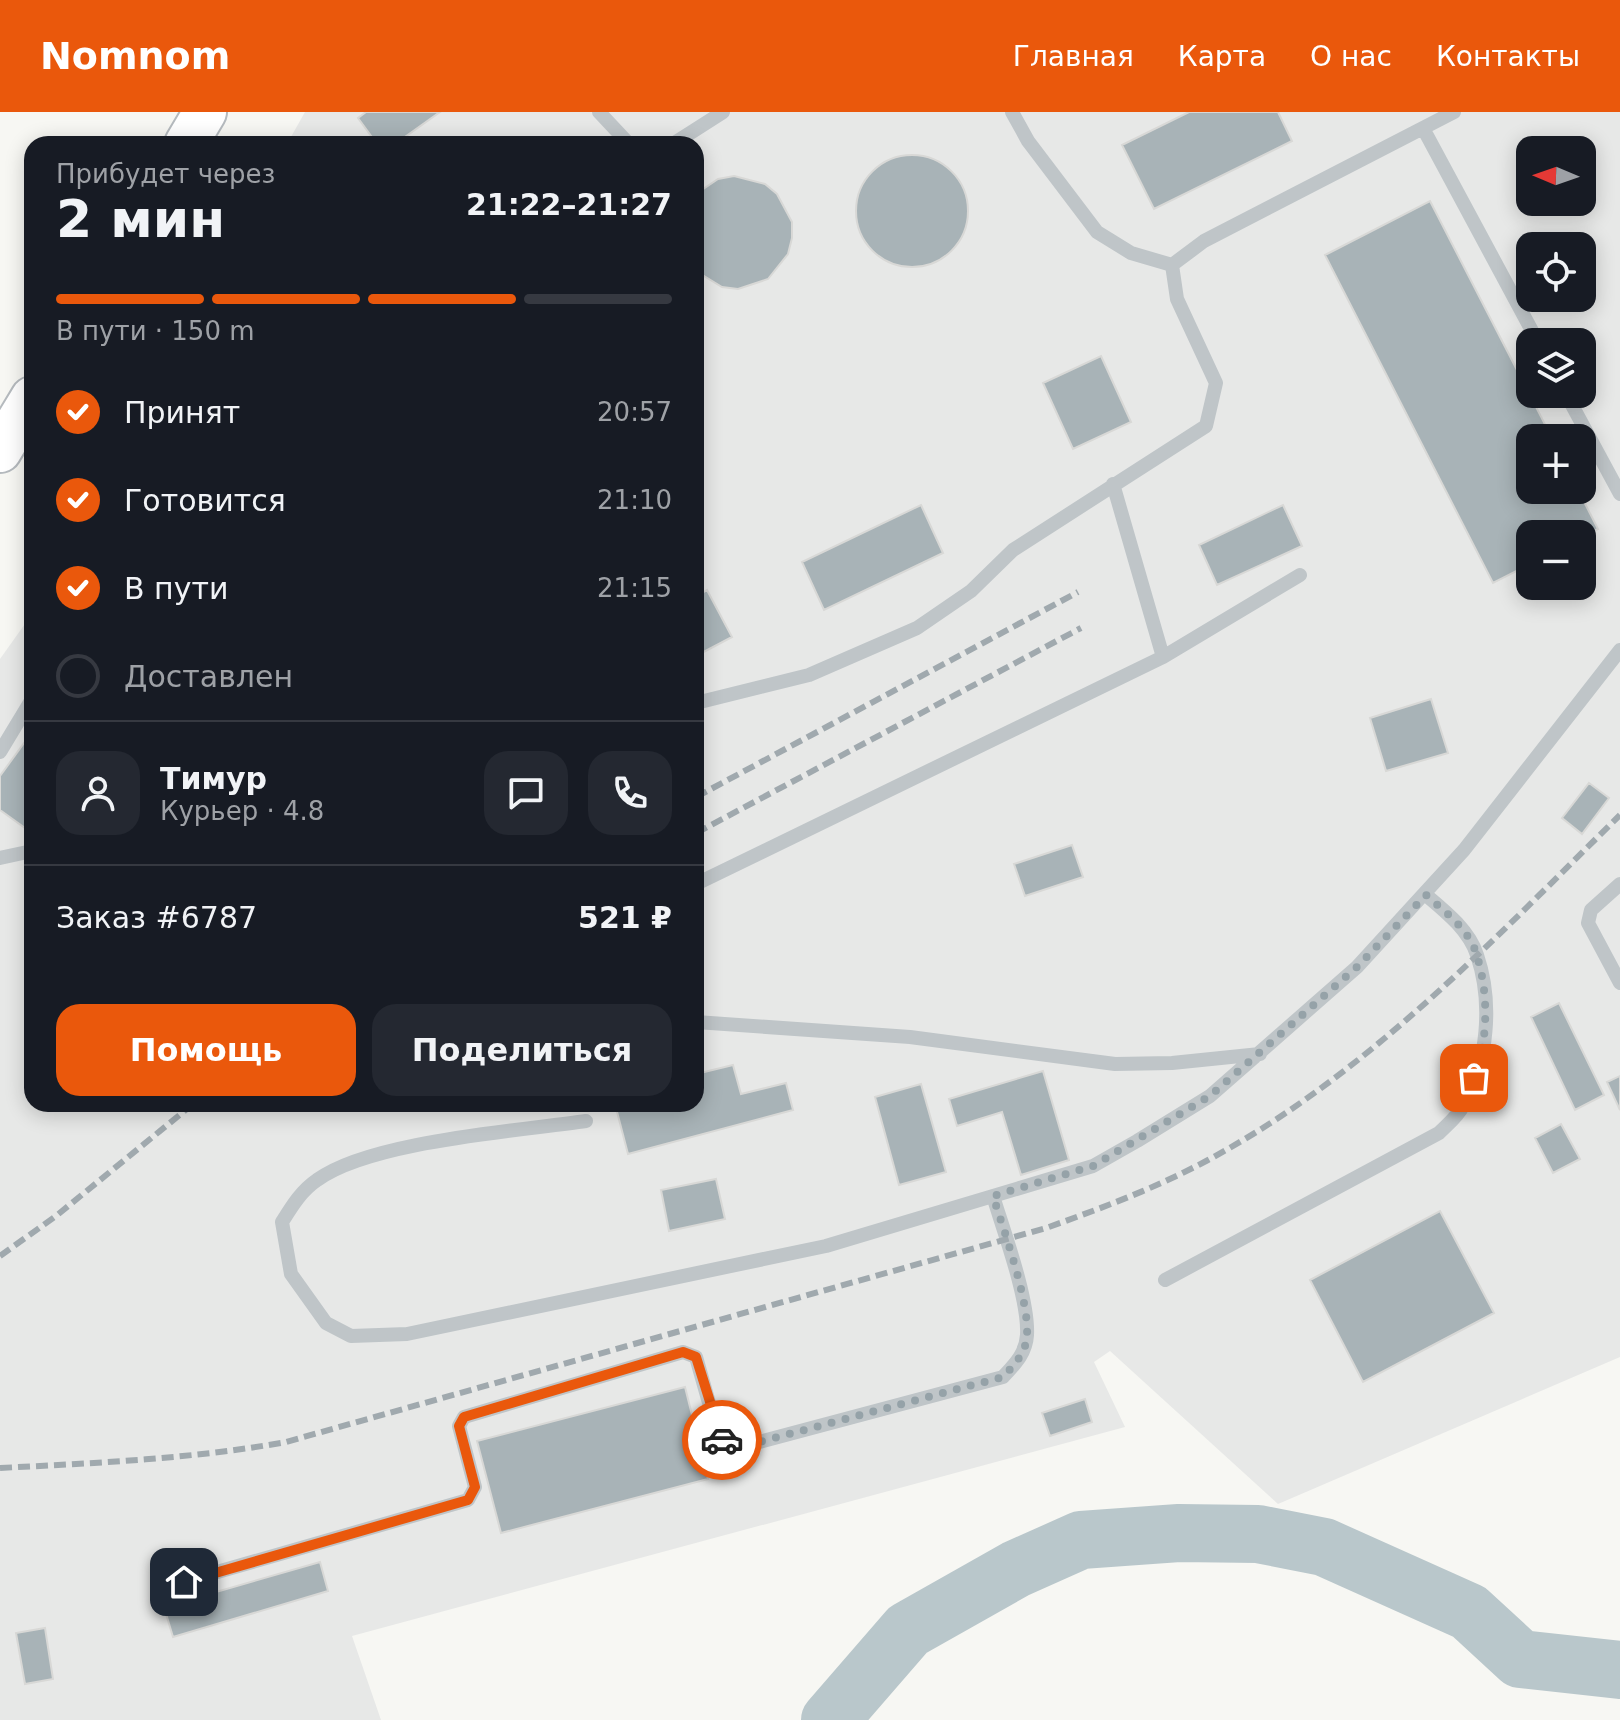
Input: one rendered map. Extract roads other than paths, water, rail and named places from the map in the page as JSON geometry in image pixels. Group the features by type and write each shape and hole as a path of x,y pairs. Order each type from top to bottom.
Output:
{"main road":[{"path":"191,136 205,112"},
{"path":"0,451 24,411"}],"lane":[{"path":"599,112 622,136"},
{"path":"686,136 723,112"},
{"path":"1012,112 1028,141 1097,232 1131,253 1172,265"},
{"path":"1172,265 1204,241 1454,112"},
{"path":"1424,130 1530,328"},
{"path":"704,701 809,675 917,628 971,591 1013,550 1206,426 1216,383 1177,299 1172,265"},
{"path":"1574,408 1620,494"},
{"path":"1113,484 1163,657"},
{"path":"704,880 1163,657 1300,575"},
{"path":"586,1121 376,1153 319,1178 299,1196 282,1222 291,1274 326,1323 351,1336 407,1334 826,1246 1093,1166 1210,1096 1357,967 1426,895 1620,650"},
{"path":"0,752 24,712"},
{"path":"0,858 24,853"},
{"path":"1620,884 1591,910 1588,923 1620,983"},
{"path":"1165,1280 1439,1133 1463,1107 1485,1050 1485,1005 1477,954 1456,921 1426,895"},
{"path":"704,1023 910,1037 1115,1064 1172,1063 1261,1054"},
{"path":"158,1589 468,1500 475,1487 459,1426 464,1417 683,1352 696,1357 719,1438 730,1447 748,1445 1003,1377 1022,1356 1027,1334 1020,1291 993,1196"}],"waterway":[{"path":"830,1720 908,1630 1016,1569 1081,1540 1179,1533 1258,1534 1324,1547 1469,1612 1520,1659 1620,1670"}],"railway":[{"path":"704,793 1078,592"},
{"path":"704,829 1081,628"},
{"path":"0,1468 179,1456 286,1442 1046,1228 1128,1197 1208,1160 1322,1088 1476,957 1620,815"},
{"path":"0,1256 56,1216 183,1112"}]}
